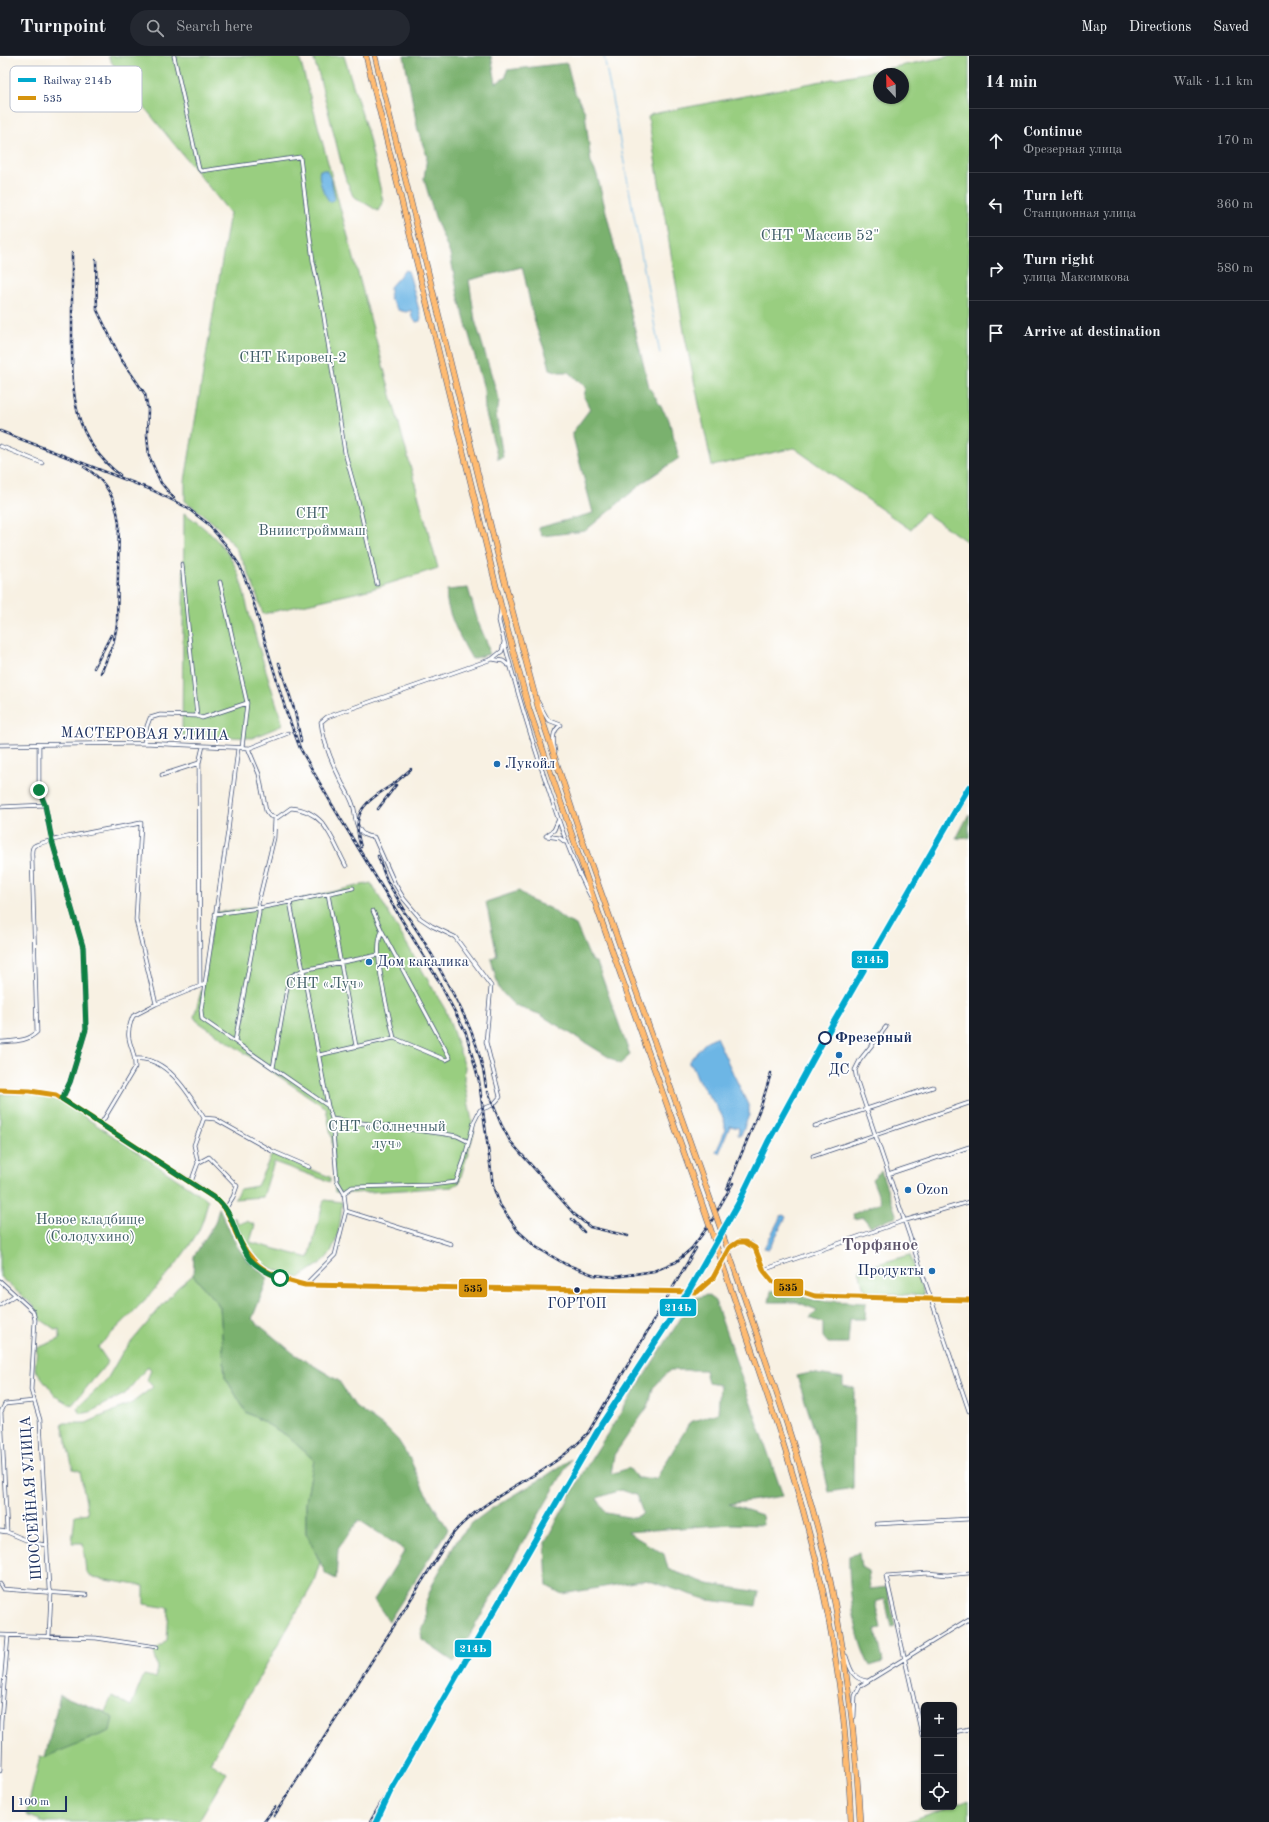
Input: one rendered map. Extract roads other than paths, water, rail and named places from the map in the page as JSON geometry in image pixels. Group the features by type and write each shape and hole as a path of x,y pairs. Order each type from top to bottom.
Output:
{"highway":[{"path":"366,56 501,606 540,742 598,911 699,1194 787,1455 815,1555 825,1603 839,1689 848,1766 851,1822"},
{"path":"375,56 500,564 533,691 557,766 737,1276 805,1481 824,1553 842,1643 853,1725 860,1822"}],"street":[{"path":"174,56 197,161 201,171 300,157 313,261 323,311 345,453 358,500 377,584"},
{"path":"0,446 42,463"},
{"path":"182,564 197,716"},
{"path":"220,582 247,703 201,1010 202,1020 328,1106"},
{"path":"501,606 499,621 510,669 558,821 577,872 598,911"},
{"path":"344,1193 352,1188 432,1185 456,1182 474,1122 480,1110 493,1105 500,1097 486,1042 490,986 455,937 432,926 420,918 404,899 395,884 374,837 363,834 359,829 355,817 354,806 340,778 327,746 322,732 321,722 327,717 492,659 502,651 504,642"},
{"path":"492,659 503,661 510,669"},
{"path":"533,691 545,716 552,723 561,725 553,734 557,766"},
{"path":"144,743 150,718 160,715 197,716 202,718 247,703"},
{"name":"МАСТЕРОВАЯ УЛИЦА","path":"0,745 144,743 248,748 288,733"},
{"path":"39,745 38,784 45,805 52,841 83,947 86,1029 70,1082 62,1099"},
{"path":"200,986 199,763 203,746"},
{"path":"248,748 259,774 266,811 270,816 275,818 282,816 291,808 314,815 323,823 346,866"},
{"path":"162,775 199,763"},
{"path":"0,807 45,805"},
{"path":"235,1042 259,913 258,904 274,838 275,818"},
{"path":"558,821 554,830 546,836 560,838 566,842"},
{"path":"0,1042 25,1040 37,1032 32,858 33,847 35,845 140,823 136,920 156,1004"},
{"path":"215,914 259,908 353,888"},
{"path":"328,894 356,1046"},
{"path":"290,902 328,1106 332,1118 337,1181 344,1193 346,1211 335,1255 305,1285"},
{"path":"319,1055 394,1038 446,1060 450,1058 382,931 373,911"},
{"path":"382,931 378,938 378,955 394,1038"},
{"path":"273,1068 289,977 303,970 378,955"},
{"path":"101,1124 135,1066 135,1059 128,1034 133,1016 156,1004 205,984"},
{"path":"886,1027 860,1060 855,1070 866,1109 903,1221 969,1411"},
{"path":"135,1059 145,1058 163,1067 189,1094 204,1118"},
{"path":"815,1126 933,1087"},
{"path":"0,1090 47,1093 62,1099 191,1183 226,1208 243,1248 257,1266 269,1273 305,1285 697,1292 714,1277 730,1247 740,1241 747,1242 757,1250 763,1270 771,1281 776,1284 815,1296 969,1300"},
{"path":"812,1156 969,1103"},
{"path":"191,1183 198,1163 194,1145 204,1118"},
{"path":"204,1118 215,1119 272,1151 308,1167"},
{"path":"332,1118 457,1136 469,1142"},
{"path":"888,1174 969,1147"},
{"path":"198,1163 209,1157 237,1186 233,1197 226,1208"},
{"path":"763,1270 903,1221 969,1202"},
{"path":"346,1211 451,1244"},
{"name":"ШОССЕЙНАЯ УЛИЦА","path":"0,1281 32,1311 35,1320 31,1390 40,1420 49,1589 51,1594 49,1636"},
{"path":"0,1305 15,1294"},
{"path":"7,1532 1,1412 5,1404 34,1401"},
{"path":"876,1524 969,1519"},
{"path":"0,1531 7,1532 33,1544 47,1545"},
{"path":"921,1727 886,1576 928,1573 947,1575 969,1573"},
{"path":"0,1584 4,1589 51,1594 86,1595"},
{"path":"853,1725 855,1696 860,1686 969,1619"},
{"path":"0,1635 96,1638 146,1647 157,1647"},
{"path":"0,1771 4,1682 8,1636"},
{"path":"842,1643 851,1673 858,1679 867,1681"},
{"path":"957,1731 969,1729"}],"water":[{"path":"320,170 326,170 331,179 335,199 330,202 325,195 319,178"},
{"path":"405,270 408,271 410,277 421,317 420,321 416,322 412,318 411,310 406,312 398,310 390,298 390,287"},
{"path":"716,1037 749,1107 749,1115 741,1135 738,1135 739,1128 730,1126 719,1153 716,1152 724,1132 724,1121 719,1110 700,1083 692,1066 689,1064 689,1061 707,1041"},
{"path":"783,1215 786,1217 769,1249 764,1248 781,1216"}],"waterway":[{"path":"604,56 660,354"}],"railway":[{"path":"72,253 72,356 74,395 83,429 92,445 104,460 120,475"},
{"path":"96,260 97,310 121,359 145,394 148,410 147,435 149,456 161,483 174,498"},
{"path":"0,431 152,490 186,507 207,523 225,544 240,566 250,591 286,711 300,748 331,803 437,978 466,1033 479,1081 493,1186 500,1205 518,1231 536,1247 565,1264 594,1275 615,1277 654,1271 676,1262 692,1248 709,1225"},
{"path":"84,467 98,477 108,490 115,506 119,523 117,625 113,644 101,673"},
{"path":"94,668 111,635"},
{"path":"279,663 295,712 301,741"},
{"path":"361,847 357,825 362,809 374,797 395,783 411,769"},
{"path":"378,809 396,785"},
{"path":"378,856 387,881 404,909"},
{"path":"399,905 429,949 465,1017 476,1044 484,1072 486,1087"},
{"path":"727,1189 761,1106 771,1073"},
{"path":"488,1092 501,1124 510,1141 574,1214 590,1227 628,1236"},
{"path":"707,1229 733,1183"},
{"path":"572,1219 584,1232"},
{"path":"274,1816 450,1537 465,1521 482,1508 555,1461 588,1433 696,1248"},
{"path":"370,1822 438,1703"},
{"path":"264,1822 275,1807"}],"rail line":[{"name":"214Ь","path":"376,1822 390,1792 601,1425 688,1292 738,1204 768,1142 828,1032 969,787"}],"place":[{"name":"Лукойл","path":"497,764"},
{"name":"Дом какалика","path":"369,962"},
{"name":"Фрезерный","path":"825,1038"},
{"name":"ДС","path":"839,1055"},
{"name":"Ozon","path":"908,1190"},
{"name":"Продукты","path":"932,1271"},
{"name":"ГОРТОП","path":"577,1290"}],"district":[{"name":"Торфяное","path":"880,1245"}],"park label":[{"name":"СНТ \"Массив 52\"","path":"820,236"},
{"name":"СНТ Кировец-2","path":"293,358"},
{"name":"СНТ Вниистройммаш","path":"312,522"},
{"name":"СНТ «Луч»","path":"325,984"},
{"name":"СНТ «Солнечный луч»","path":"387,1136"},
{"name":"Новое кладбище (Солодухино)","path":"90,1228"}]}
